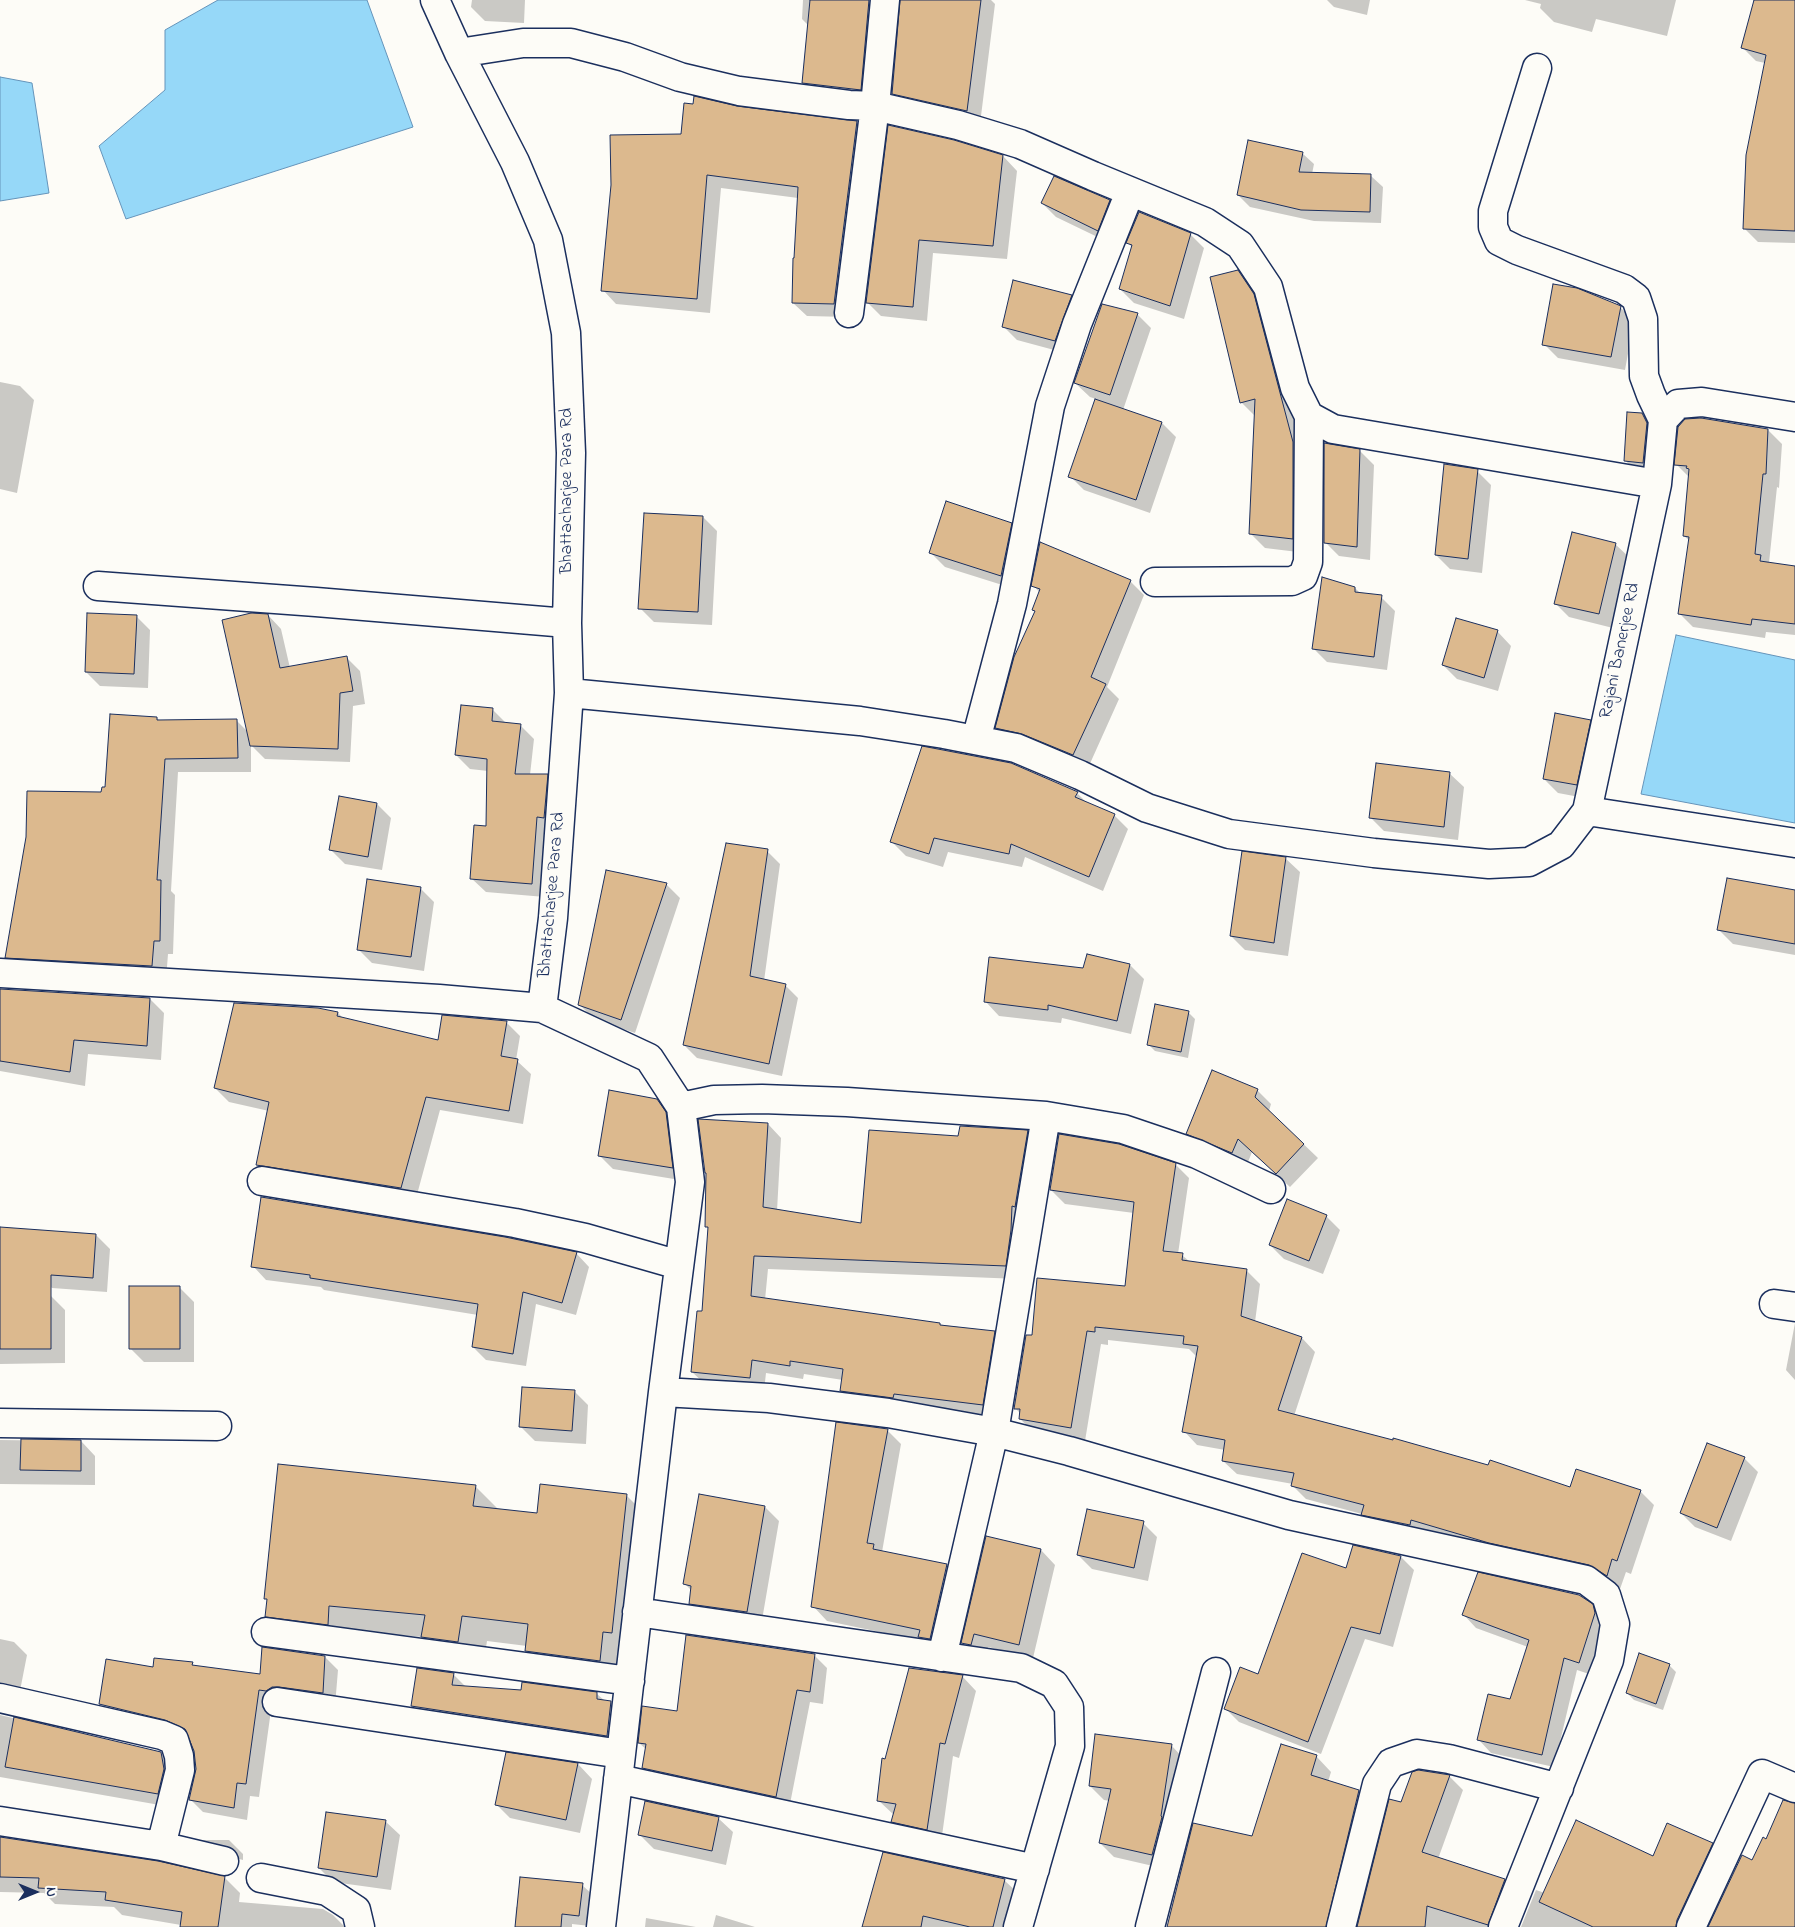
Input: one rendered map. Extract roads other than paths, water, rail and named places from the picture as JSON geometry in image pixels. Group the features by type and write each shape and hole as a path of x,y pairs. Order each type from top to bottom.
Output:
{"street":[{"name":"Bhattacharjee Para Rd","path":"435,0 458,53 515,162 548,240 566,333 571,453 567,623 568,693 554,918 542,1008"},
{"path":"849,314 875,106 885,0"},
{"path":"458,53 523,43 571,43 625,57 680,77 739,91 875,106 958,125 1020,144 1205,222 1240,245 1268,287 1295,388 1309,416 1308,562 1303,576 1292,582 1155,582"},
{"path":"1537,68 1493,211 1493,227 1499,241 1517,250 1624,289 1636,298 1643,318 1644,376 1663,420 1678,404 1702,402 1795,417"},
{"path":"976,740 1012,604 1050,406 1077,324 1130,192"},
{"path":"1309,416 1332,429 1657,484"},
{"name":"Rajani Banerjee Rd","path":"1587,811 1657,484 1663,420"},
{"path":"98,586 567,623"},
{"path":"568,693 860,721 976,740 1016,748 1080,774 1147,808 1229,834 1374,853 1489,864 1529,862 1561,845 1587,811 1795,843"},
{"path":"0,973 419,997 542,1008 649,1058 681,1107 690,1182 663,1392 600,1927"},
{"path":"681,1107 714,1100 762,1099 847,1102 1046,1116 1123,1129 1196,1154 1271,1189"},
{"path":"942,1657 994,1432 1046,1116"},
{"path":"262,1181 515,1223 585,1238 679,1265"},
{"path":"663,1392 769,1398 888,1413 994,1432 1069,1451 1290,1515 1586,1580 1606,1595 1615,1624 1609,1660 1504,1927"},
{"path":"0,1423 217,1426"},
{"path":"637,1612 1021,1668 1054,1684 1069,1707 1070,1746 1018,1927"},
{"path":"266,1632 630,1681"},
{"path":"1150,1927 1216,1672"},
{"path":"0,1698 162,1735 174,1740 179,1756 180,1770 161,1846"},
{"path":"277,1702 620,1767 1035,1869"},
{"path":"1341,1927 1377,1784 1391,1763 1417,1754 1449,1759 1559,1788"},
{"path":"1691,1927 1762,1774 1795,1788"},
{"path":"0,1821 161,1846 224,1861"},
{"path":"261,1878 327,1891 356,1910 360,1927"}],"water":[{"path":"218,0 367,0 413,127 126,219 99,146 165,90 165,30"},
{"path":"0,77 32,83 49,193 0,201"},
{"path":"1676,635 1795,660 1795,823 1641,794"}]}
